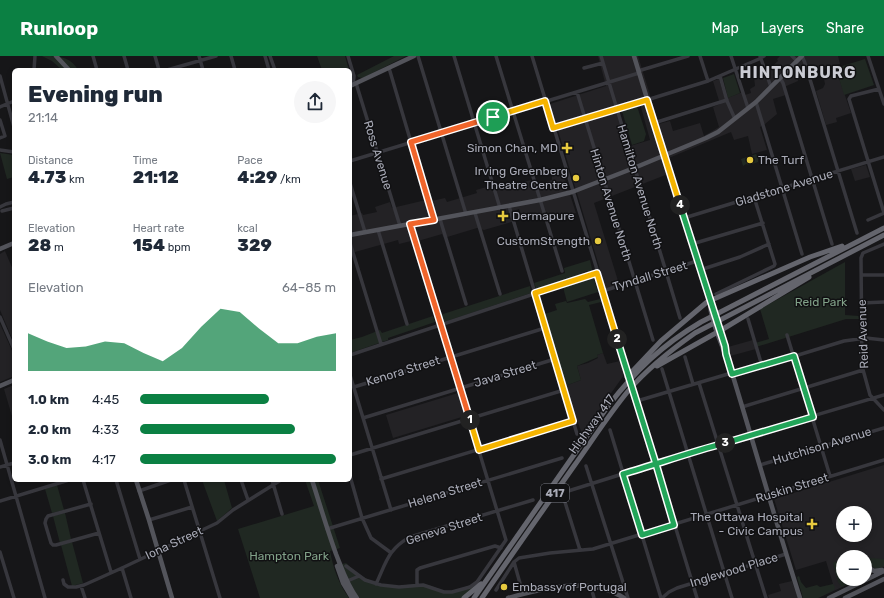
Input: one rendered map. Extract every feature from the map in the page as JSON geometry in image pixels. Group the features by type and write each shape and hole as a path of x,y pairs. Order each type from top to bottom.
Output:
{"highway":[{"name":"417","path":"474,598 487,577 632,374 683,332 852,243 884,228"},
{"name":"Highway 417","path":"482,597 628,391 646,372 674,347 712,323 884,235"},
{"path":"632,374 661,341 710,301 814,255 852,243"},
{"path":"646,372 669,358 719,332 802,282 822,267"},
{"path":"464,598 487,577"}],"main road":[{"path":"56,56 67,68"},
{"path":"353,85 414,56"},
{"path":"634,56 693,250 719,332 725,346 726,354 750,435 800,598"},
{"path":"352,235 540,200 572,192 604,180 664,156 719,131 756,102 802,56"},
{"path":"0,249 12,244"},
{"path":"0,386 12,381"},
{"path":"137,482 172,598"},
{"path":"313,482 337,565 352,598"},
{"path":"872,569 875,571 884,570"},
{"path":"829,598 884,570"},
{"path":"845,598 884,579"},
{"path":"345,583 357,598"},
{"path":"508,598 557,588 591,587 610,591 624,598"}],"street":[{"path":"34,68 35,56"},
{"path":"93,56 96,68"},
{"path":"124,56 127,68"},
{"path":"155,56 158,68"},
{"path":"172,68 200,58 216,56"},
{"path":"231,56 234,68"},
{"path":"266,56 269,68"},
{"path":"270,56 274,68"},
{"path":"348,56 354,76 353,85"},
{"path":"418,56 466,214"},
{"path":"454,56 500,208"},
{"path":"496,56 562,271"},
{"path":"532,56 696,598"},
{"name":"Hamilton Avenue North","path":"601,56 616,110 680,318"},
{"path":"667,56 669,61"},
{"path":"352,160 577,92 688,56"},
{"path":"700,56 708,81"},
{"path":"731,56 748,108"},
{"path":"792,56 797,61"},
{"path":"802,56 807,68 857,234"},
{"path":"868,56 884,104"},
{"path":"553,128 708,81 761,57 771,87"},
{"path":"200,58 202,68"},
{"path":"584,68 603,63"},
{"path":"388,68 434,220"},
{"path":"0,76 12,119"},
{"path":"354,76 361,81"},
{"path":"720,76 727,100 735,119"},
{"path":"780,78 783,83 832,244"},
{"name":"Ross Avenue","path":"353,85 377,153 400,226"},
{"path":"868,220 884,213 849,99 850,97 879,89"},
{"name":"Hinton Avenue North","path":"577,92 653,340"},
{"path":"654,123 727,100"},
{"path":"0,107 12,102"},
{"path":"756,102 802,254"},
{"path":"0,120 5,136 0,138"},
{"path":"0,150 12,152"},
{"name":"Gladstone Avenue","path":"684,218 884,157"},
{"path":"352,190 365,232"},
{"path":"716,294 774,266 775,264 754,196"},
{"path":"1,210 6,204 12,202"},
{"path":"508,206 577,434"},
{"path":"1,210 12,208"},
{"path":"475,212 500,294"},
{"path":"440,219 466,304"},
{"path":"693,246 762,223"},
{"path":"346,566 359,576 376,584 395,587 417,584 426,585 448,592 472,586 479,580 506,539 410,224"},
{"path":"378,230 407,324"},
{"path":"700,270 740,257 769,244"},
{"name":"Reid Avenue","path":"884,244 863,253 861,258 863,370 870,395 884,410"},
{"path":"352,250 381,344"},
{"name":"Tyndall Street","path":"603,291 666,272 697,260"},
{"path":"352,354 597,273"},
{"path":"862,275 884,275"},
{"path":"862,304 884,302"},
{"path":"0,317 12,344"},
{"path":"748,319 762,366"},
{"name":"Kenora Street","path":"354,387 546,328"},
{"path":"787,335 830,476"},
{"path":"637,401 844,341 862,338 884,340"},
{"path":"685,357 693,384"},
{"name":"Java Street","path":"363,418 555,359"},
{"path":"662,369 732,598"},
{"path":"742,407 863,370"},
{"path":"352,381 391,510"},
{"path":"699,383 766,598"},
{"path":"352,454 564,390"},
{"path":"580,550 564,499 565,492 718,444 884,395"},
{"path":"381,479 573,421"},
{"name":"Hutchison Avenue","path":"760,465 884,428"},
{"path":"610,430 662,598"},
{"path":"0,440 45,598"},
{"name":"Helena Street","path":"327,530 362,518 562,458"},
{"name":"Ruskin Street","path":"514,562 519,558 550,553 593,549 884,460"},
{"path":"0,467 12,463"},
{"path":"586,466 628,598"},
{"path":"0,501 62,482"},
{"path":"84,482 111,572"},
{"path":"117,482 140,559"},
{"path":"139,490 165,482"},
{"path":"185,482 220,598"},
{"path":"243,482 248,500"},
{"path":"272,482 282,514"},
{"name":"Iona Street","path":"81,586 217,523 272,482"},
{"path":"352,482 362,518 370,538 390,552"},
{"name":"Geneva Street","path":"376,584 390,552 410,537 533,500"},
{"path":"90,504 48,516 45,523 51,543 52,545 56,545 99,533"},
{"path":"149,520 192,507"},
{"path":"417,584 417,570 420,568 495,546 501,548"},
{"path":"0,552 14,598"},
{"name":"Inglewood Place","path":"662,598 669,592 692,583 786,554"},
{"path":"496,590 514,562"},
{"path":"514,562 523,594"},
{"path":"122,568 131,598"},
{"path":"345,583 359,576"},
{"path":"62,580 68,587 81,586 85,598"},
{"path":"591,587 594,598"}],"shaded area":[{"path":"598,56 638,56 659,124 670,121 673,131 700,123 704,136 719,127 713,107 720,104 713,81 719,79 725,99 740,93 744,93 745,95 751,93 750,89 755,86 754,77 764,74 778,61 777,59 780,56 838,56 840,64 797,75 798,81 784,87 786,95 773,99 777,114 760,127 767,150 752,154 748,136 734,140 731,132 664,160 668,174 594,203 619,284 606,289 550,104 606,86","holes":["639,100 650,140 627,147 616,107"]},
{"path":"838,75 851,113 836,118 837,122 826,125 816,91 823,88 825,84 824,79"},
{"path":"866,165 870,177 855,181 851,169"},
{"path":"562,170 576,213 550,221 547,212 522,219 519,209 513,211 515,221 484,230 477,228 444,238 442,234 418,241 399,244 398,240 355,252 352,251 352,216 377,212 375,207 390,202 392,208 426,200 427,202 445,198 447,202 477,193 476,190 490,186 492,191 531,180 533,185 552,180 552,173"},
{"path":"5,251 12,267 12,338 0,310 0,254"},
{"path":"0,324 12,351 12,377 0,382"},
{"path":"753,340 756,349 730,356 728,347"},
{"path":"603,353 607,364 620,361 624,375 582,434 565,386 581,380 577,366 598,358 597,355"},
{"path":"12,386 12,416 4,389"},
{"path":"458,393 465,416 393,438 386,415"},
{"name":"The Ottawa Hospital - Civic Campus","path":"884,465 884,567 872,573 872,550 836,550 836,586 845,586 818,598 833,584 826,561 796,570 774,499"},
{"path":"792,581 798,598 769,598 768,595 781,591 779,584"}],"green space":[{"path":"42,56 67,59 77,68 60,68 52,61"},
{"path":"317,56 345,56 348,68 321,68"},
{"path":"394,56 406,56 367,76 362,78 358,77 357,75"},
{"path":"865,59 874,85 844,95 836,68"},
{"path":"734,74 740,93 728,98 723,78"},
{"path":"637,106 646,134 644,141 632,145 622,111"},
{"path":"0,153 12,155 12,178 7,179"},
{"name":"The Turf","path":"756,154 758,162 743,166 741,159"},
{"path":"590,260 592,272 588,273 587,271 580,274 581,276 538,290 536,288 534,283 565,273 564,268"},
{"name":"Reid Park","path":"845,262 845,315 859,316 859,319 846,319 756,347 755,343 769,339 760,309"},
{"path":"593,277 598,292 567,302 563,287"},
{"path":"530,286 531,293 444,322 441,321 440,315"},
{"path":"585,299 588,302 600,299 601,302 589,305 603,353 597,355 598,357 577,366 581,380 565,386 545,314 557,310 555,304"},
{"path":"433,316 435,322 352,352 352,340 380,330 382,333"},
{"path":"203,482 225,482 232,508 217,521"},
{"name":"Hampton Park","path":"306,482 319,482 340,548 330,551 333,564 339,581 349,598 260,598 238,529 314,506"},
{"path":"57,485 64,510 52,513 45,489"},
{"path":"65,513 71,539 60,543 53,516"},
{"path":"72,542 83,583 72,586 61,545"},
{"path":"872,558 884,559 884,566 874,568 872,566"},
{"path":"836,562 836,575 833,564"},
{"path":"346,563 364,577 384,585 400,586 425,584 450,591 475,583 474,587 462,598 360,598 352,589 342,564"},
{"path":"799,576 801,582 806,588 817,585 820,587 833,584 835,587 834,590 818,598 803,598 797,577"}],"place":[{"name":"Simon Chan, MD","path":"567,148"},
{"name":"The Turf","path":"750,160"},
{"name":"Irving Greenberg Theatre Centre","path":"576,178"},
{"name":"Dermapure","path":"503,216"},
{"name":"CustomStrength","path":"598,241"},
{"name":"The Ottawa Hospital - Civic Campus","path":"812,524"},
{"name":"Embassy of Portugal","path":"504,587"}],"district":[{"name":"HINTONBURG","path":"798,72"}],"route":[{"path":"493,117 411,142 434,220 410,224 479,450 573,421 535,293 597,273 656,464 674,525 642,535 623,474 656,464 718,444 813,417 794,356 732,374 725,346 696,259 647,100 553,128 545,101 493,117"}]}
